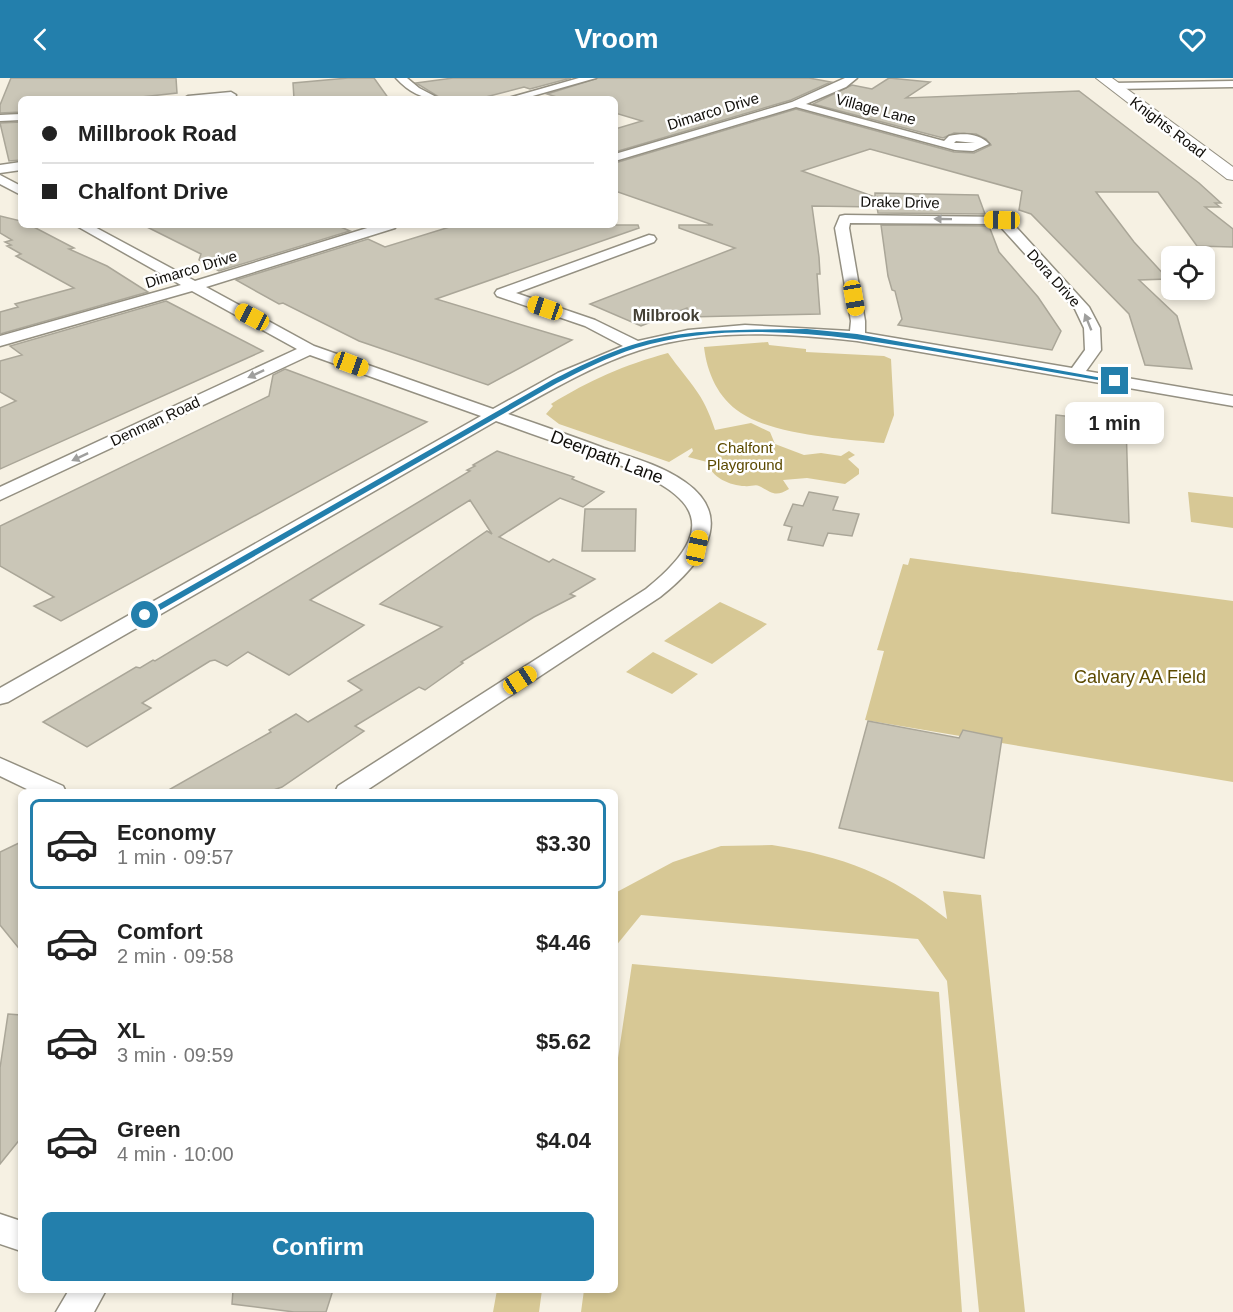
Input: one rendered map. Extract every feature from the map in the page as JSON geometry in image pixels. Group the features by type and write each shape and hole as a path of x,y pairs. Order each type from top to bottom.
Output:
{"main road":[{"name":"Knights Road","path":"1118,82 1233,155"},
{"name":"Knights Road","path":"1118,82 1233,174"}],"street":[{"path":"401,78 415,90 428,96"},
{"path":"561,78 574,83"},
{"path":"522,96 591,78"},
{"name":"Dimarco Drive","path":"618,157 796,104 842,85 852,78"},
{"path":"1118,82 1233,84"},
{"path":"210,96 232,93"},
{"name":"Village Lane","path":"796,104 948,143"},
{"path":"0,118 18,117"},
{"path":"0,169 18,166"},
{"path":"0,179 18,189"},
{"name":"Drake Drive","path":"857,336 858,321 842,228 845,219 1002,220"},
{"name":"Dora Drive","path":"1002,220 1082,307 1092,328 1093,350 1076,374"},
{"name":"Deerpath Lane","path":"87,228 309,349 645,468 675,484 694,501 702,524 697,548 680,572 653,593 352,789"},
{"name":"Dimarco Drive","path":"0,341 194,286 380,228"},
{"path":"636,346 590,323 502,293 649,239"},
{"path":"0,697 580,368 636,346 681,337 725,332 807,331 857,336 1233,401"},
{"name":"Denman Road","path":"0,494 309,349"},
{"path":"0,766 48,789"},
{"path":"0,1229 18,1235"},
{"path":"74,1312 87,1293"}],"green space":[{"path":"768,342 769,345 806,349 806,352 884,356 891,359 894,415 884,443 830,438 790,431 755,420 733,407 715,384 704,347"},
{"name":"Chalfont Playground","path":"668,353 701,397 715,430 751,423 770,432 775,444 804,455 821,453 841,456 849,451 855,455 848,459 859,469 859,474 845,484 807,478 783,480 789,489 773,493 758,485 739,486 722,480 707,462 688,457 693,451 692,448 669,462 559,424 546,414 553,406 551,404 594,380"},
{"path":"1188,492 1233,497 1233,528 1191,522"},
{"name":"Calvary AA Field","path":"910,558 1233,601 1233,782 865,720 884,651 877,650 903,564 908,565"},
{"path":"720,602 767,624 712,664 664,641"},
{"path":"653,652 698,674 672,694 626,672"},
{"path":"772,845 844,862 865,869 905,890 947,919 943,891 981,895 1025,1312 979,1312 947,981 918,939 641,915 618,943 618,891 673,862 721,846"},
{"path":"632,964 939,992 962,1312 581,1312 584,1293 618,1293 618,1058"},
{"path":"496,1293 542,1293 539,1312 493,1312"}],"building":[{"path":"11,78 176,78 177,93 150,96 18,96 18,112 0,113 0,105"},
{"path":"374,78 387,96 294,96 293,83"},
{"path":"453,78 571,78 530,89 524,87 490,96 437,96 416,83"},
{"path":"598,78 809,78 831,82 791,100 618,151 618,128 642,121 618,114 618,96 553,96 547,94"},
{"path":"889,78 930,82 906,98 1079,91 1199,183 1221,203 1215,203 1220,207 1205,207 1233,229 1233,247 1197,246 1158,192 1096,192 1134,242 1161,271 1161,279 1139,280 1177,316 1192,369 1145,365 1129,314 1031,214 1019,210 1022,191 870,149 802,171 875,197 875,193 978,195 985,214 878,213 877,207 812,206 819,257 820,274 817,274 820,314 689,317 687,308 641,326 590,304 735,248 679,228 679,225 713,225 618,192 618,162 796,109 954,152 974,153 991,145 986,139 976,134 954,133 943,138 813,104 852,85 872,89"},
{"path":"18,122 18,160 9,161 0,123"},
{"path":"0,216 18,220 18,228 36,228 74,248 69,249 107,266 148,292 0,334 0,312 18,307 15,304 74,288 16,256 21,254 7,246 11,245 5,242 12,240 0,233"},
{"path":"618,225 638,225 639,228 436,299 572,340 488,385 359,341 283,303 279,304 236,280 368,239 385,247 446,228 618,228"},
{"path":"881,225 989,226 999,252 1038,297 1061,331 1052,350 898,325 902,319 895,291 892,290 888,276"},
{"path":"149,228 343,228 350,231 219,271 199,260 201,254"},
{"path":"166,301 263,351 0,469 0,408 16,401 0,392 0,361 22,355 10,346"},
{"path":"285,369 427,422 61,621 34,606 54,597 0,566 0,526 269,396 273,375"},
{"path":"1056,415 1126,423 1129,523 1052,513"},
{"path":"497,451 574,477 572,479 604,492 583,507 560,498 499,537 549,562 553,559 595,579 570,594 575,596 534,617 461,662 463,663 425,690 419,687 355,726 364,731 282,787 276,789 170,789 271,732 269,730 296,714 308,722 362,690 348,681 442,627 380,604 487,531 492,534 470,500 310,600 364,625 289,675 248,652 227,666 215,660 210,661 142,703 151,708 87,747 43,722 136,667 140,668 155,661 470,471 467,470 475,466 473,465"},
{"path":"809,492 838,497 833,510 859,514 852,536 828,533 823,546 788,540 792,527 784,525 793,504 803,506"},
{"path":"585,509 636,509 635,551 582,551"},
{"path":"868,721 959,738 963,730 1002,738 984,858 839,828"},
{"path":"18,843 18,947 0,925 0,852"},
{"path":"8,1014 18,1015 18,1142 0,1164 0,1068"},
{"path":"233,1293 332,1293 326,1312 294,1312 232,1304"}],"district":[{"name":"Milbrook","path":"666,315"}],"route":[{"path":"145,615 554,381 604,357 636,346 681,337 725,332 807,331 857,336 1115,381"}]}
